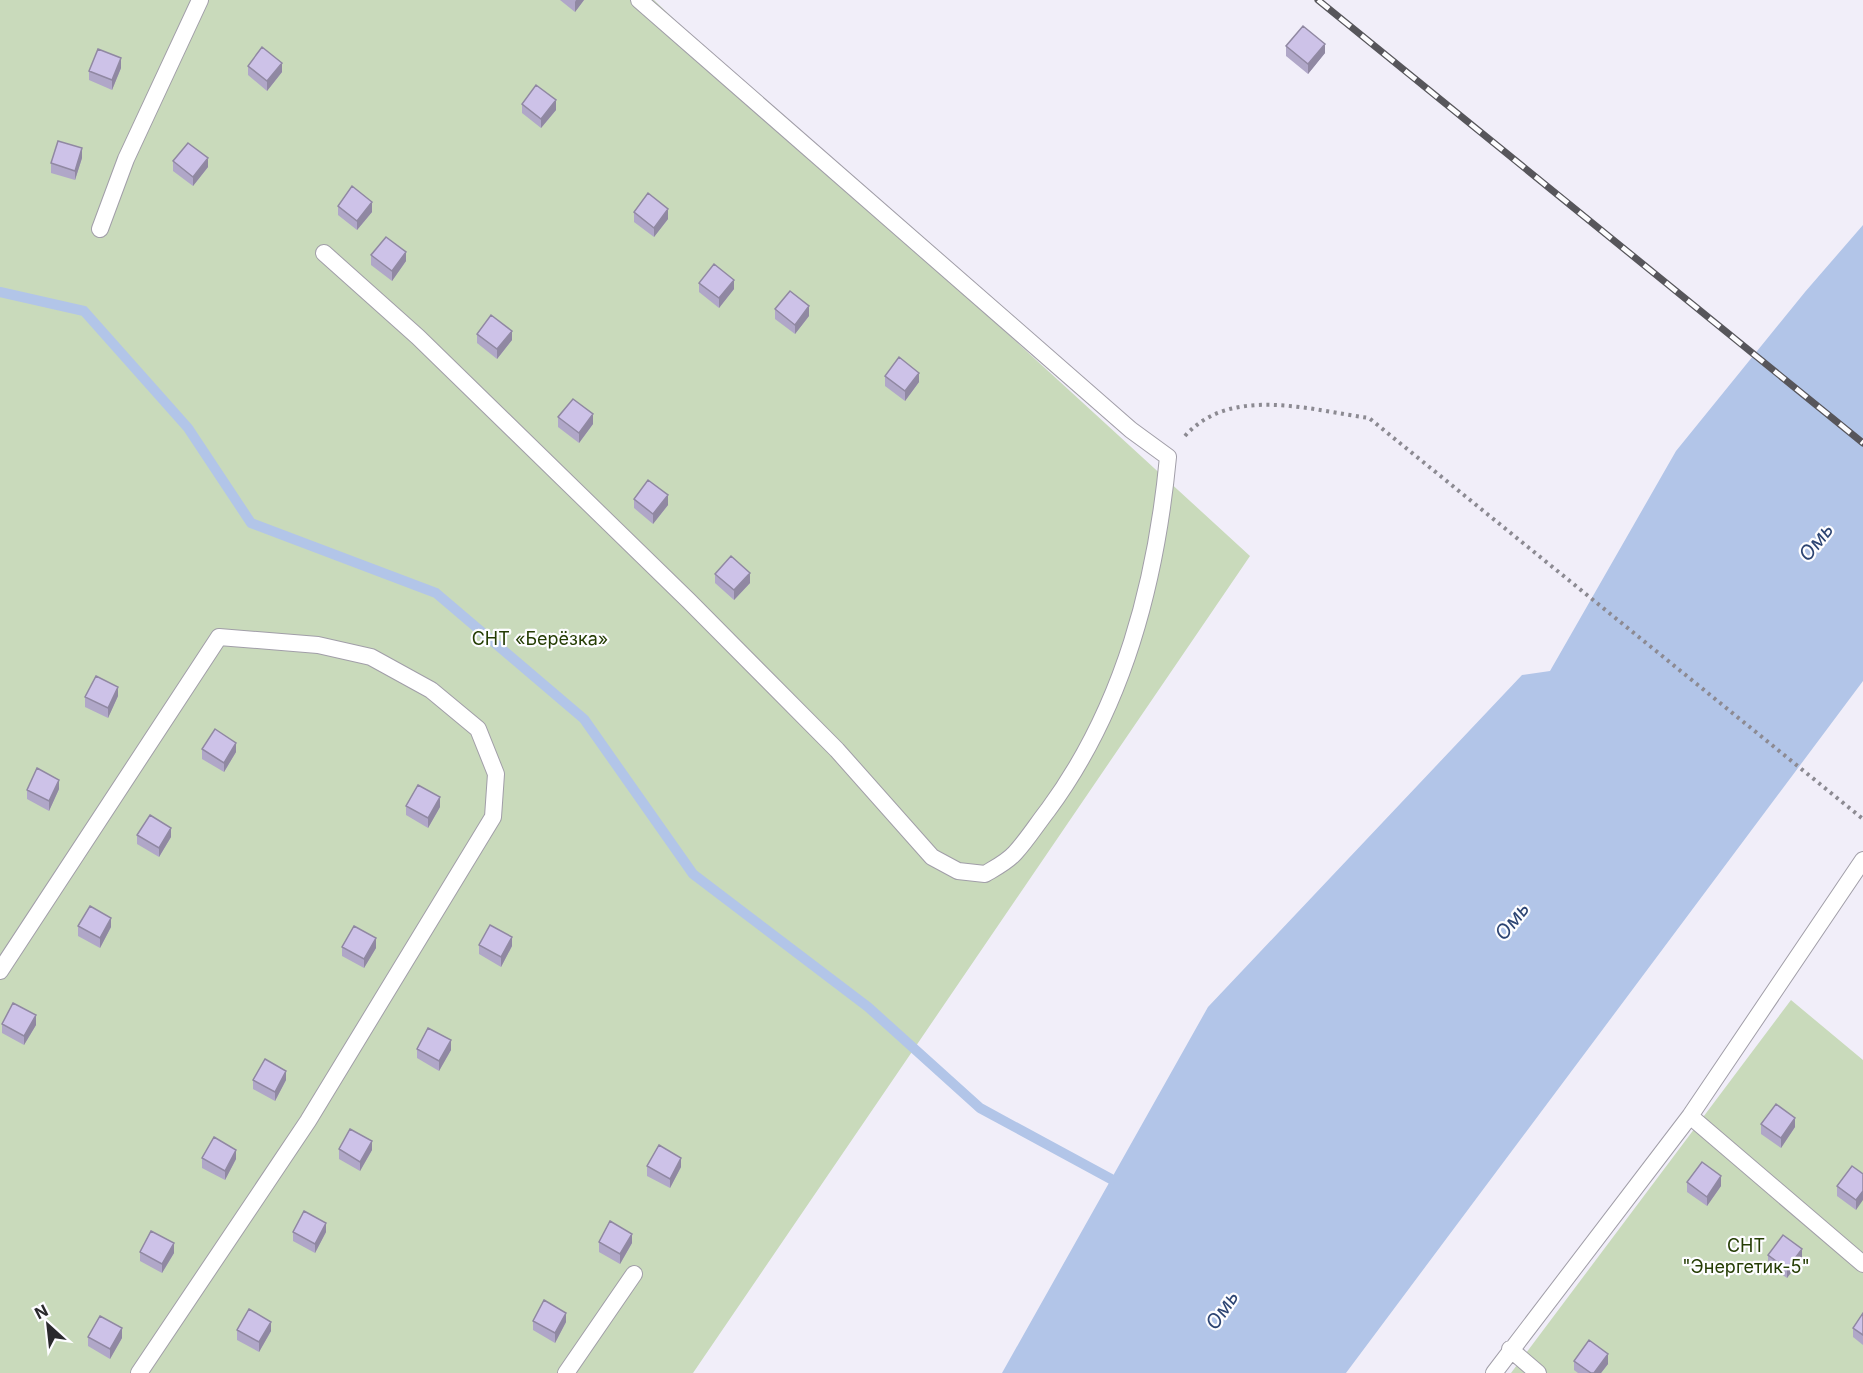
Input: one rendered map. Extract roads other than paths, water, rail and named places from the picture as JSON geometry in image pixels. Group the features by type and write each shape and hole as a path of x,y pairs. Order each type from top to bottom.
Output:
{"lane":[{"path":"100,229 126,159 200,0"},
{"path":"324,253 418,338 689,601 837,750 932,857 958,871 985,874 1014,854 1062,790 1101,724 1124,669 1149,586 1163,512 1168,457 1131,429 639,0"},
{"path":"0,971 219,637 318,645 371,657 431,690 478,729 496,774 493,817 308,1121 139,1373"},
{"path":"1494,1373 1510,1349 1690,1116 1863,860"},
{"path":"1690,1116 1863,1263"},
{"path":"566,1373 634,1274"},
{"path":"1510,1349 1538,1373"}],"water":[{"name":"Омь","path":"1863,225 1863,681 1346,1373 1002,1373 1208,1007 1522,675 1550,671 1676,451 1805,292"}],"waterway":[{"path":"0,292 84,311 188,428 251,523 436,593 584,719 693,874 868,1007 980,1108 1111,1179"}],"railway":[{"path":"1318,0 1863,443"}],"park label":[{"name":"СНТ «Берёзка»","path":"540,638"},
{"name":"СНТ \"Энергетик-5\"","path":"1746,1255"}]}
